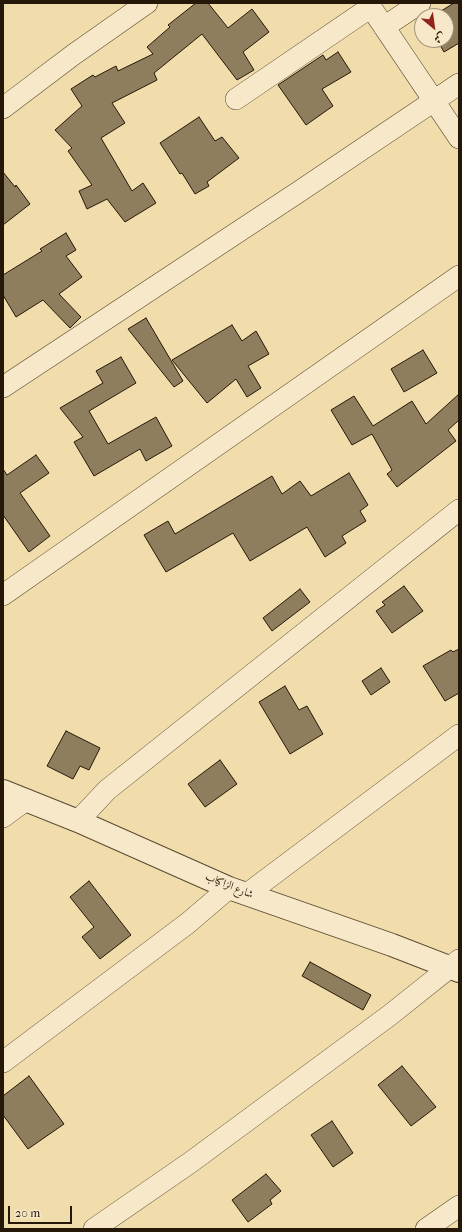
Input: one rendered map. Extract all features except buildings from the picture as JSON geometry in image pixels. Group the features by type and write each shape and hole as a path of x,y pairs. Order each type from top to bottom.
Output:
{"street":[{"path":"3,108 73,55 148,3"},
{"path":"384,27 420,3"},
{"path":"236,99 370,5 459,138"},
{"path":"3,387 459,84"},
{"path":"3,595 459,276"},
{"path":"78,821 106,790 459,510"},
{"path":"3,1062 188,923 238,891 459,735"},
{"name":"شارع الزاكياب","path":"3,791 78,821 238,891 456,966"},
{"path":"3,817 26,800"},
{"path":"94,1229 190,1162 456,966"},
{"path":"426,1229 459,1206"}]}
